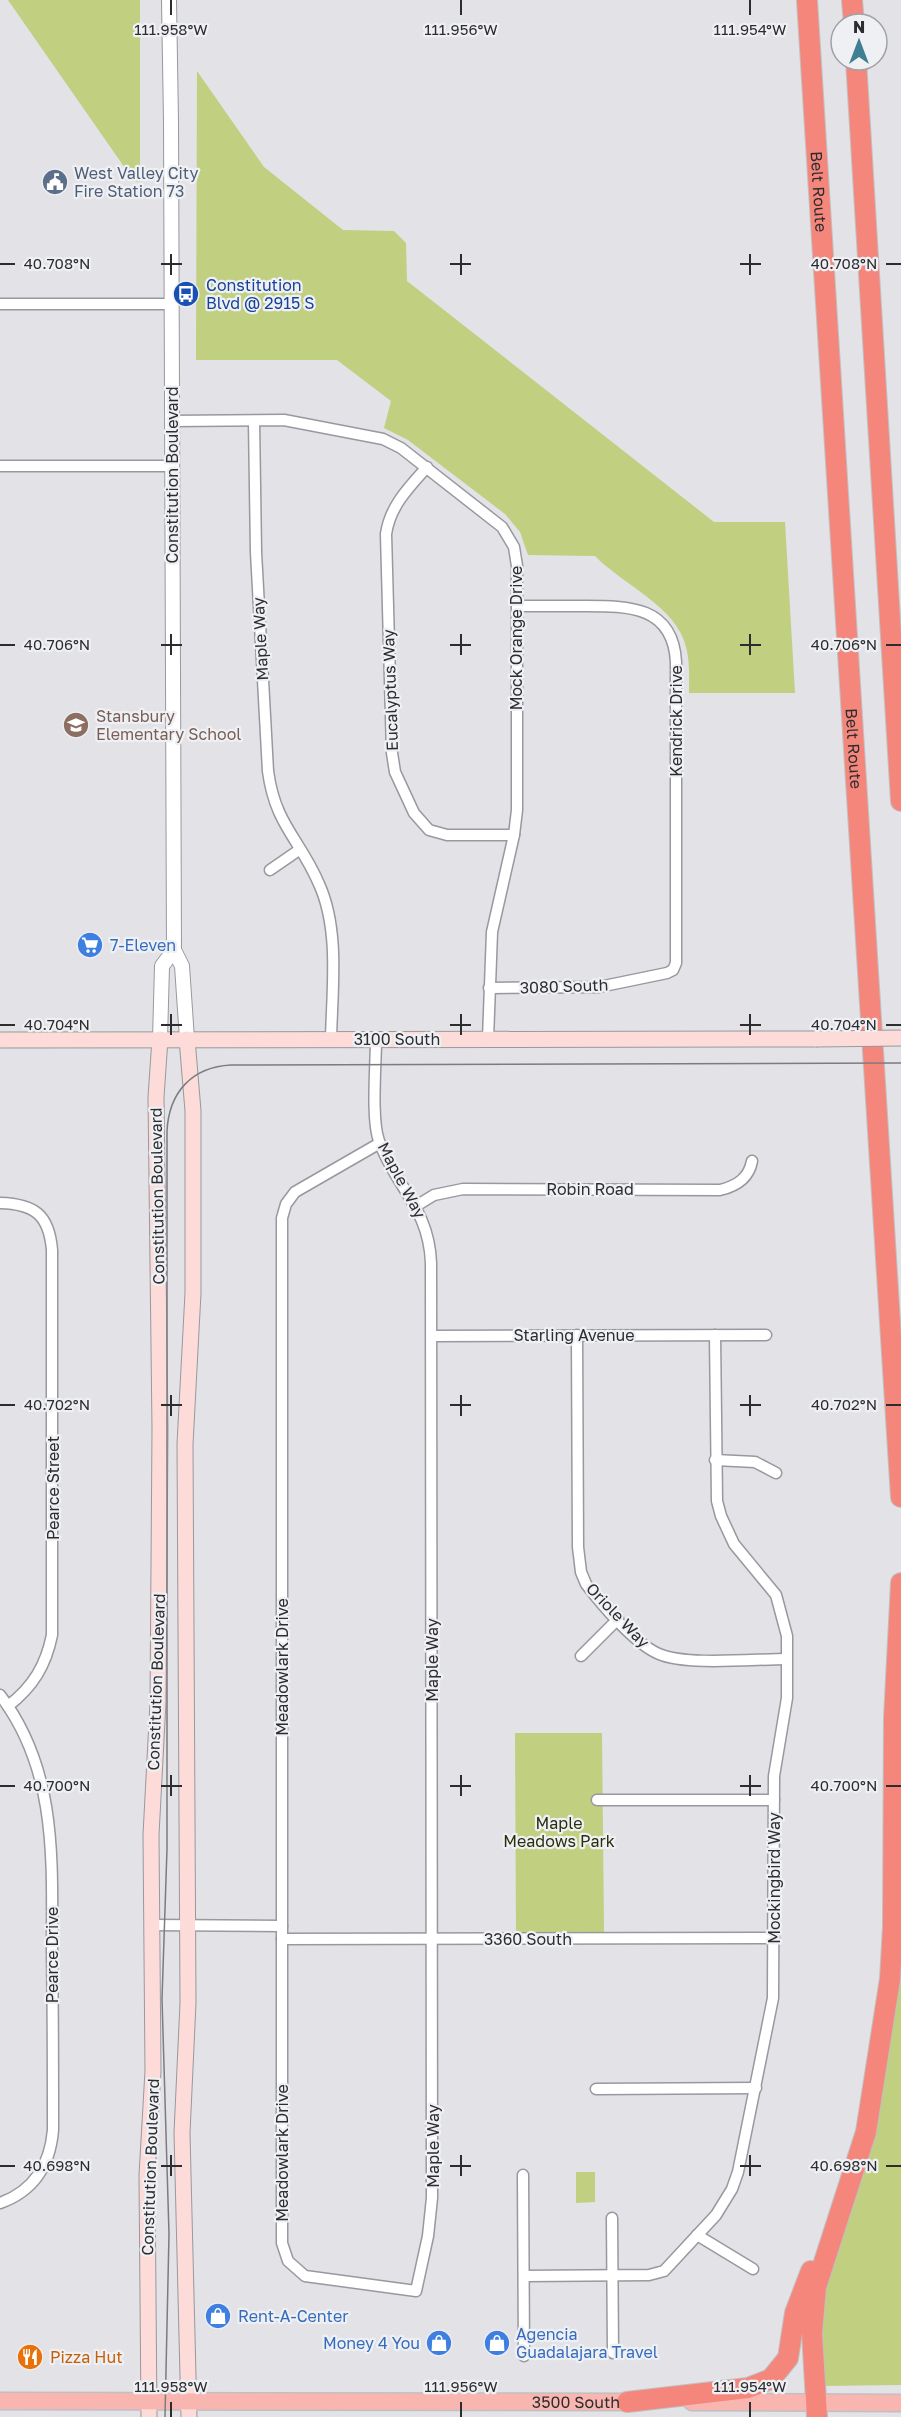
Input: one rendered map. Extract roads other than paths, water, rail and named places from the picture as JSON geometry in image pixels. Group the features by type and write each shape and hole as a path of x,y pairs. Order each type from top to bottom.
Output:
{"highway":[{"name":"Belt Route","path":"807,0 901,1497"},
{"path":"857,72 901,801"},
{"path":"816,2409 812,2317 816,2287 826,2249 866,2132 887,2007 893,1927 894,1718 901,1583"},
{"path":"627,2402 748,2388 771,2379 788,2358 799,2300 810,2274 826,2249"}],"main road":[{"name":"3100 South","path":"0,1040 901,1038"},
{"name":"Constitution Boulevard","path":"148,2409 147,2175 153,2071 152,1807 158,1702 160,1417 156,1097 160,1039"},
{"name":"Constitution Boulevard","path":"188,1039 193,1111 193,1293 185,1444 188,2003 182,2133 189,2409"},
{"name":"3500 South","path":"0,2401 148,2409 627,2402 816,2409 901,2403"}],"street":[{"name":"Constitution Boulevard","path":"169,0 174,950 182,966 188,1039"},
{"path":"0,304 172,304"},
{"name":"Mock Orange Drive","path":"172,421 284,420 374,435 401,448 507,532 516,556 517,810 514,835 492,932 489,1039"},
{"name":"Maple Way","path":"254,421 256,552 268,771 276,809 320,884 330,925 331,1039"},
{"path":"0,466 172,466"},
{"name":"Eucalyptus Way","path":"427,467 399,500 390,516 386,534 392,753 395,772 416,817 429,830 447,835 514,835"},
{"name":"Kendrick Drive","path":"517,606 631,607 657,619 672,640 676,662 676,963 673,970"},
{"path":"270,870 299,850"},
{"name":"Constitution Boulevard","path":"160,1039 162,966 174,950"},
{"name":"3080 South","path":"489,988 599,987 673,970"},
{"name":"Maple Way","path":"282,2243 288,2261 305,2276 416,2291 432,2211 431,1252 427,1229 380,1143 376,1124 376,1039"},
{"name":"Meadowlark Drive","path":"282,2243 282,1218 286,1204 302,1187 380,1143"},
{"name":"Robin Road","path":"416,1206 434,1195 463,1189 720,1190 730,1188 742,1180 748,1174 752,1161"},
{"name":"Pearce Street","path":"0,1203 31,1208 45,1220 52,1250 52,1635 39,1673 27,1691 8,1706"},
{"name":"Oriole Way","path":"577,1335 578,1560 586,1584 650,1649 675,1659 786,1659"},
{"name":"Mockingbird Way","path":"524,2276 662,2272 716,2215 736,2180 756,2088 773,1998 774,1764 787,1698 785,1622 776,1595 734,1544 721,1516 715,1484 715,1335"},
{"name":"Starling Avenue","path":"432,1336 766,1335"},
{"path":"715,1460 754,1462 776,1473"},
{"path":"581,1656 618,1619"},
{"name":"Pearce Drive","path":"0,1695 8,1706 39,1769 50,1821 53,2130 50,2152 35,2181 22,2193 0,2203"},
{"path":"597,1800 774,1800"},
{"path":"151,1925 282,1926"},
{"name":"3360 South","path":"282,1939 774,1938"},
{"path":"596,2089 756,2088"},
{"path":"523,2175 524,2356"},
{"path":"612,2218 613,2354"},
{"path":"697,2235 753,2269"}],"tram line":[{"path":"165,2417 169,2234 162,1999 167,1849 167,1131 172,1105 185,1084 194,1076 217,1067 231,1065 901,1063"}],"place":[{"name":"West Valley City Fire Station 73","path":"55,182"},
{"name":"Constitution Blvd @ 2915 S","path":"186,294"},
{"name":"Stansbury Elementary School","path":"76,725"},
{"name":"7-Eleven","path":"90,945"},
{"name":"Rent-A-Center","path":"218,2316"},
{"name":"Money 4 You","path":"439,2343"},
{"name":"Agencia Guadalajara Travel","path":"497,2343"},
{"name":"Pizza Hut","path":"30,2357"}],"park label":[{"name":"Maple Meadows Park","path":"559,1832"}]}
